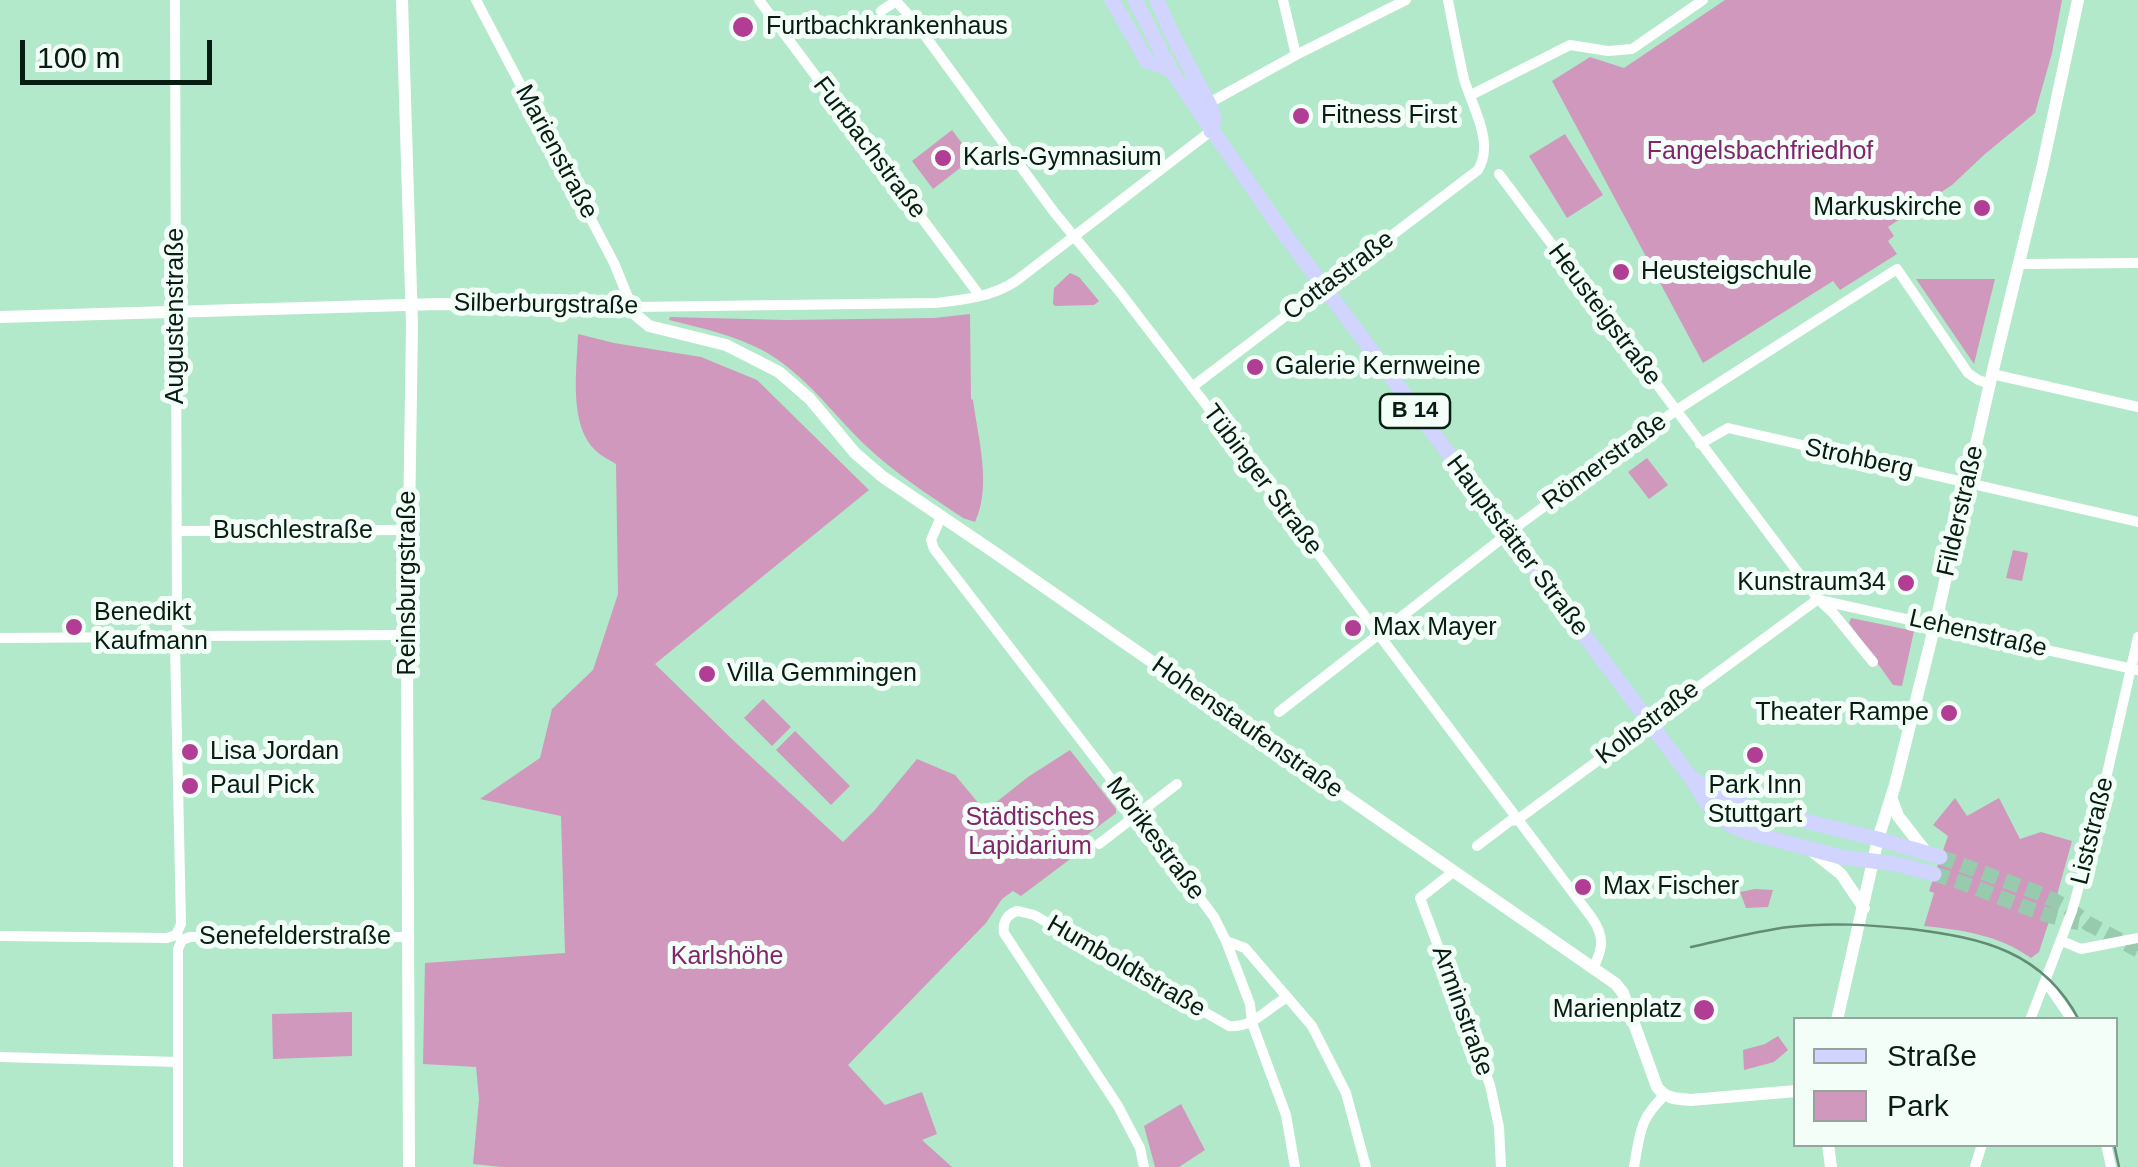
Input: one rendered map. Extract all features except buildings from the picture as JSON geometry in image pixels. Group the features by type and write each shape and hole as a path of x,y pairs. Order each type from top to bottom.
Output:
{"main road":[{"name":"Hauptstätter Straße","path":"1112,0 1146,60 1170,69"},
{"name":"Hauptstätter Straße","path":"1135,0 1170,69 1211,131 1706,802 1732,826 1747,832 1873,862"},
{"path":"1157,0 1209,103 1214,120 1211,131"},
{"name":"Hauptstätter Straße","path":"1691,778 1742,805 1878,839"},
{"path":"1747,832 1768,812"},
{"name":"B 14","path":"1878,839 1933,855"},
{"name":"B 14","path":"1873,862 1934,874"}],"street":[{"name":"Augustenstraße","path":"175,0 176,625 180,631 194,636 408,636"},
{"name":"Reinsburgstraße","path":"402,0 411,305 410,1167"},
{"name":"Marienstraße","path":"476,0 614,262 632,307"},
{"name":"Furtbachstraße","path":"759,0 980,296"},
{"path":"882,11 896,0"},
{"name":"Tübinger Straße","path":"896,0 1599,928 1602,945 1592,968"},
{"path":"1283,0 1296,56"},
{"path":"1209,103 1406,0"},
{"path":"1448,0 1471,96 1570,45 1608,51 1632,49 1703,0"},
{"name":"Filderstraße","path":"1838,1017 1878,839 1935,624 2078,0"},
{"name":"Cottastraße","path":"1192,387 1478,170 1484,146 1471,96"},
{"name":"Silberburgstraße","path":"0,317 411,305 936,303 1007,287 1211,131"},
{"name":"Heusteigstraße","path":"1499,174 1818,600 1872,662"},
{"path":"2019,264 2138,264"},
{"name":"Römerstraße","path":"1279,712 1508,534 1675,411 1898,269 1968,373 1978,380 1991,379"},
{"name":"Hohenstaufenstraße","path":"632,307 648,326 726,345 779,372 810,399 855,453 882,477 1592,968"},
{"path":"1991,379 2138,407"},
{"name":"Strohberg","path":"1700,444 1728,428 2138,522"},
{"name":"Mörikestraße","path":"941,517 931,540 934,549 1138,814 1214,917 1226,941 1244,948 1312,1026 1346,1092 1366,1167"},
{"name":"Buschlestraße","path":"177,532 408,530"},
{"name":"Lehenstraße","path":"1818,600 2135,670"},
{"name":"Kolbstraße","path":"1478,846 1818,600"},
{"path":"0,638 164,637 171,640 176,650 178,1167"},
{"name":"Liststraße","path":"2031,1017 2062,941 2092,840 2135,670 2138,637"},
{"path":"1099,844 1177,784"},
{"path":"1891,798 1898,816 1933,855"},
{"path":"1811,850 1841,874 1864,908"},
{"name":"Arminstraße","path":"1453,872 1420,898 1490,1085 1499,1127 1501,1167"},
{"name":"Humboldtstraße","path":"1144,1167 1140,1148 1118,1106 1008,940 1003,928 1007,918 1018,911 1034,915 1228,1026 1252,1024"},
{"name":"Senefelderstraße","path":"0,936 408,937"},
{"path":"2062,941 2081,950 2138,938"},
{"path":"1226,941 1286,1116 1295,1167"},
{"path":"1592,968 1624,993 1657,1087 1665,1094 1691,1100 1793,1092"},
{"path":"2046,982 2070,1017"},
{"path":"1252,1024 1286,998"},
{"path":"0,1057 178,1062"},
{"path":"1634,1167 1647,1113 1665,1094"}],"green space":[{"name":"Fangelsbachfriedhof","path":"1725,0 2062,0 2035,113 1952,185 1888,227 1894,236 1888,241 1897,254 1840,290 1833,281 1703,363 1552,81 1590,57 1624,68"},
{"path":"952,130 973,158 933,189 912,161"},
{"path":"1565,134 1603,195 1567,218 1529,156"},
{"path":"1070,273 1079,277 1099,301 1094,305 1055,306 1054,288"},
{"path":"1916,279 1995,279 1974,364"},
{"path":"970,314 971,399 983,478 975,522 963,518 887,465 806,383 764,351 717,332 669,320 934,318"},
{"name":"Karlshöhe","path":"578,334 701,357 757,380 869,490 655,664 843,842 917,759 955,775 985,811 1070,750 1116,809 1087,835 1085,848 1021,896 1013,891 1002,899 986,923 848,1065 885,1105 922,1092 937,1134 922,1140 952,1167 473,1164 479,1099 476,1067 423,1064 425,963 565,953 561,816 480,799 540,758 552,709 593,670 618,594 616,464 596,451 581,427 576,396"},
{"path":"1647,458 1668,485 1649,499 1628,472"},
{"path":"2013,550 2028,553 2022,581 2006,578"},
{"path":"1851,618 1914,631 1902,686 1893,685 1849,623"},
{"path":"763,699 791,727 772,746 744,718"},
{"path":"795,731 850,786 831,805 776,750"},
{"path":"1955,798 1967,816 1999,798 2020,839 2041,832 2072,841 2039,952 2031,958 1993,939 1924,926 1934,893 1929,891 1948,836 1933,825"},
{"path":"1773,890 1768,907 1746,908 1740,892"},
{"path":"352,1012 352,1056 273,1059 272,1014"},
{"path":"1778,1036 1788,1050 1774,1062 1744,1070 1743,1050"},
{"path":"1181,1104 1205,1150 1179,1167 1155,1167 1144,1126"}],"tunnel":[{"path":"1940,857 2041,894 2138,950"},
{"path":"1934,874 2044,914 2082,923"}],"tram line":[{"path":"1691,947 1764,931 1820,925 1896,928 1962,937 2029,963 2048,978 2077,1017"},
{"path":"2115,1147 2119,1167"}],"place":[{"name":"Furtbachkrankenhaus","path":"743,27"},
{"name":"Fitness First","path":"1301,116"},
{"name":"Karls-Gymnasium","path":"943,158"},
{"name":"Markuskirche","path":"1982,208"},
{"name":"Heusteigschule","path":"1621,272"},
{"name":"Galerie Kernweine","path":"1255,367"},
{"name":"Kunstraum34","path":"1906,583"},
{"name":"Benedikt Kaufmann","path":"74,627"},
{"name":"Max Mayer","path":"1353,628"},
{"name":"Villa Gemmingen","path":"707,674"},
{"name":"Theater Rampe","path":"1949,713"},
{"name":"Lisa Jordan","path":"190,752"},
{"name":"Park Inn Stuttgart","path":"1755,755"},
{"name":"Paul Pick","path":"190,786"},
{"name":"Max Fischer","path":"1583,887"},
{"name":"Marienplatz","path":"1704,1010"}],"park label":[{"name":"Städtisches Lapidarium","path":"1030,832"}]}
